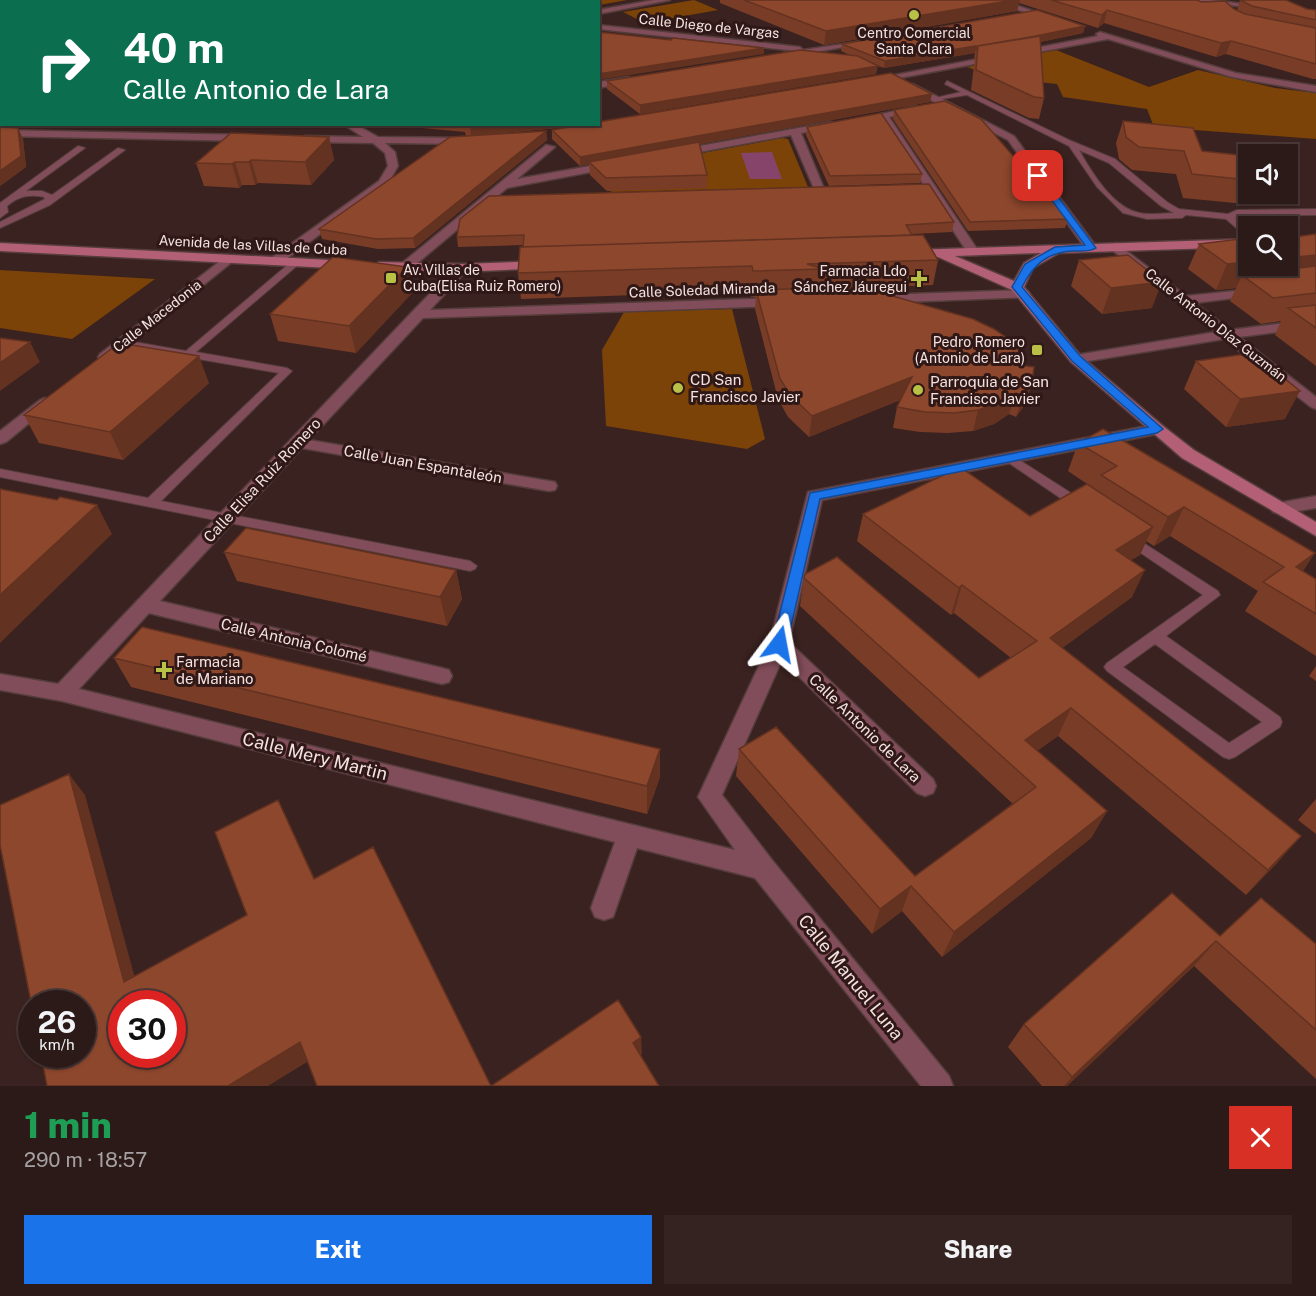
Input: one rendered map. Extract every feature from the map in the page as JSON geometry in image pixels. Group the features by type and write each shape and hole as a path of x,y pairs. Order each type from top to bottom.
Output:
{"street":[{"path":"600,12 666,0"},
{"path":"993,0 1056,20"},
{"path":"1190,0 1275,8"},
{"path":"1218,3 1226,10"},
{"path":"1013,18 1035,13"},
{"name":"Calle Diego de Vargas","path":"600,27 817,51"},
{"path":"1088,30 1235,75 1316,89"},
{"path":"868,80 1110,36"},
{"path":"782,56 876,41"},
{"path":"891,76 1011,138 1091,248"},
{"path":"600,85 643,78"},
{"path":"668,155 942,102"},
{"path":"883,115 926,188 973,252"},
{"path":"274,262 383,183 393,166 390,152 376,140 351,126"},
{"path":"795,132 820,191"},
{"path":"0,133 258,138"},
{"path":"294,138 482,141"},
{"path":"405,267 505,185 547,144 558,155"},
{"path":"567,164 575,172"},
{"path":"505,185 621,164"},
{"path":"486,200 510,200"},
{"path":"902,254 1238,243"},
{"name":"Avenida de las Villas de Cuba","path":"0,247 294,264 462,268 555,264"},
{"name":"Calle Antonio Díaz Guzmán","path":"1116,247 1316,404"},
{"path":"1020,291 1028,266 1058,249"},
{"path":"936,253 1020,291 1076,359 1157,429 1188,454 1316,530"},
{"name":"Calle Macedonia","path":"95,365 228,259"},
{"name":"Calle Elisa Ruiz Romero","path":"62,693 462,268"},
{"path":"1185,300 1272,289"},
{"path":"869,299 1020,291"},
{"name":"Calle Soledad Miranda","path":"418,314 798,302"},
{"path":"1076,359 1229,334 1316,323"},
{"path":"0,438 57,394"},
{"path":"763,867 710,797 779,644 814,496 1157,429"},
{"name":"Calle Juan Espantaleón","path":"298,443 549,486"},
{"path":"1279,508 1316,502"},
{"name":"Calle Antonia Colomé","path":"145,605 442,676"},
{"name":"Calle Antonio de Lara","path":"779,644 925,786"},
{"name":"Calle Mery Martin","path":"0,682 62,693 629,836 763,867"},
{"path":"604,908 629,836"},
{"name":"Calle Manuel Luna","path":"763,867 939,1086"}],"lane":[{"path":"947,83 1073,146 1112,161 1164,204 1177,211 1229,217 1237,213 1316,212"},
{"path":"942,102 968,93"},
{"path":"1073,146 1108,195 1133,215 1199,214"},
{"path":"18,193 81,148"},
{"path":"0,225 21,213 47,203 121,150"},
{"path":"0,215 4,212 5,202 21,195 38,193 48,195 50,200 47,203"},
{"path":"1229,217 1238,226"},
{"path":"188,354 294,264"},
{"path":"123,343 287,371 150,504"},
{"path":"1010,458 1097,517"},
{"path":"0,473 225,520 470,566"},
{"path":"1116,530 1213,595 1155,636 1112,667 1229,752 1274,722 1155,636"}],"shaded area":[{"path":"600,0 627,0 600,5"},
{"path":"694,0 718,10 645,23 623,12"},
{"path":"1056,50 1149,87 1198,70 1275,88 1316,93 1316,139 1154,127 1147,109 1063,97 1057,84 994,77 967,67"},
{"path":"782,138 788,139 808,187 613,192 606,190 590,174"},
{"path":"772,152 782,179 750,179 741,153"},
{"path":"0,270 155,279 72,339 0,328"},
{"name":"CD San Francisco Javier","path":"732,309 765,439 747,449 606,426 602,350 624,312"}],"building":[{"path":"744,0 1014,0 826,31"},
{"path":"1051,0 1225,1 1234,9 1245,14 1316,28 1316,64 1231,41 1221,43 1107,10 1102,15"},
{"path":"1240,0 1286,0 1307,9 1316,10 1316,20 1252,6"},
{"path":"1037,10 1085,26 978,46 977,50 976,46 885,61 842,44"},
{"path":"600,32 764,48 600,74"},
{"path":"1040,36 1044,98 1034,97 976,70 978,46"},
{"path":"800,50 858,56 878,66 640,105 607,81"},
{"path":"891,73 932,94 580,157 552,130 575,126 600,126 600,122"},
{"path":"945,101 981,119 1068,219 970,222 894,110"},
{"path":"881,113 922,174 830,176 807,127"},
{"path":"1123,121 1193,128 1202,151 1238,155 1238,179 1192,174 1184,151 1139,147 1126,137"},
{"path":"0,127 18,128 21,156 0,171"},
{"path":"546,131 413,238 376,239 319,229 450,137"},
{"path":"231,133 329,137 305,162 251,160 232,164 196,163"},
{"path":"699,142 707,175 606,178 589,162"},
{"path":"929,184 954,222 906,225 912,235 523,247 524,235 457,237 460,219 489,196"},
{"path":"1316,234 1316,255 1298,257 1298,236"},
{"path":"923,235 938,260 807,264 824,269 753,271 752,266 518,273 520,247"},
{"path":"1238,239 1238,263 1227,264 1199,244"},
{"path":"1128,255 1162,282 1111,288 1079,260"},
{"path":"333,257 407,267 349,326 270,314"},
{"path":"1316,266 1316,293 1273,298 1243,276 1298,276 1298,268"},
{"name":"Parroquia de San Francisco Javier","path":"861,287 973,319 994,329 1010,340 1021,353 1026,366 1034,367 1032,382 1023,396 1016,393 1000,403 978,410 954,413 925,412 897,407 912,377 812,416 791,396 780,379 756,290"},
{"path":"1316,305 1316,328 1288,308"},
{"path":"0,338 30,342 0,363"},
{"path":"119,343 199,356 110,432 24,415"},
{"path":"1253,353 1300,391 1240,399 1196,361"},
{"path":"1103,429 1315,553 1296,567 1316,579 1316,614 1263,582 1284,567 1184,507 1168,517 1101,475 1117,466 1078,443"},
{"path":"960,467 1030,516 1087,484 1153,527 1116,550 1145,570 1050,638 1301,836 1268,870 1071,708 1025,740 1107,811 954,932 911,886 880,909 739,749 776,727 915,876 1036,787 804,578 805,574 837,557 979,678 1037,641 962,585 959,588 863,514"},
{"path":"0,489 57,500 60,497 97,505 0,595"},
{"path":"246,528 456,570 440,597 224,552"},
{"path":"142,627 660,749 647,786 114,658"},
{"path":"69,774 124,982 247,915 215,832 278,800 314,879 373,847 491,1086 317,1086 300,1042 228,1086 47,1086 44,1068 96,1068 96,990 29,990 0,845 0,805"},
{"path":"1172,893 1220,936 1261,898 1316,944 1316,1030 1216,941 1072,1077 1024,1024"},
{"path":"618,1000 641,1037 633,1043 659,1086 491,1086"}],"place":[{"name":"Centro Comercial Santa Clara","path":"914,15"},
{"name":"Av. Villas de Cuba(Elisa Ruiz Romero)","path":"391,278"},
{"name":"Farmacia Ldo Sánchez Jáuregui","path":"919,279"},
{"name":"Pedro Romero (Antonio de Lara)","path":"1037,350"},
{"name":"CD San Francisco Javier","path":"678,388"},
{"name":"Parroquia de San Francisco Javier","path":"918,390"},
{"name":"Farmacia de Mariano","path":"164,670"}],"route":[{"path":"779,644 814,496 1157,429 1076,359 1017,287 1028,266 1058,249 1091,248 1038,176"}]}
